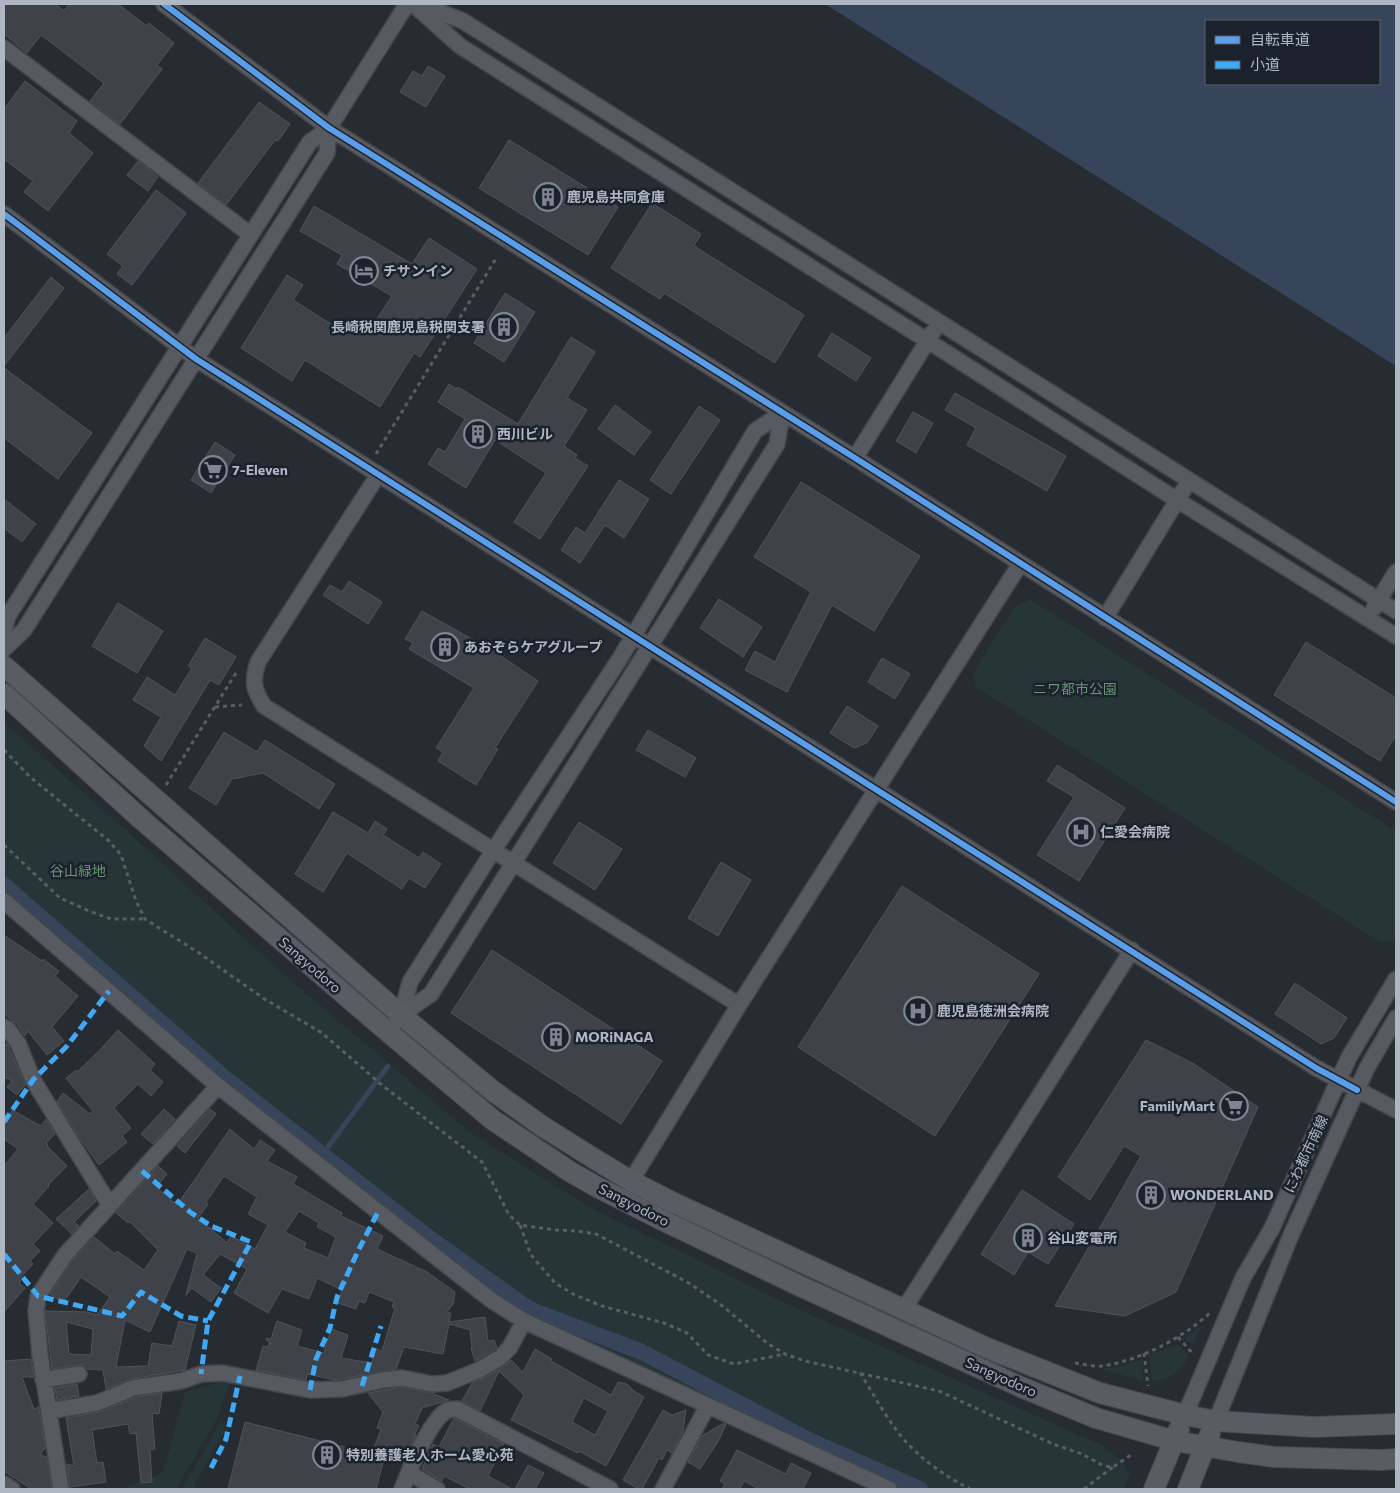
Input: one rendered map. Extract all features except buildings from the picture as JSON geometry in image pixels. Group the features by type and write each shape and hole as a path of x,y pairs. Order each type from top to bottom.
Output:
{"main road":[{"name":"Sangyodoro","path":"4,666 401,1014 492,1091 542,1126 631,1180 672,1202 987,1348 1100,1393 1216,1421 1314,1427 1396,1424"},
{"name":"Sangyodoro","path":"4,694 141,819 388,1032 493,1120 569,1171 619,1198 783,1277 1021,1387 1096,1418 1174,1441 1274,1457 1396,1459"},
{"path":"1154,1489 1185,1415"},
{"path":"1188,1489 1216,1421"}],"street":[{"path":"164,4 329,128 855,458 1396,802"},
{"path":"4,630 8,616 310,142 329,128 406,4"},
{"path":"413,4 460,46 1396,636"},
{"path":"419,4 463,21 1396,611"},
{"path":"4,48 251,235"},
{"path":"4,649 24,630 327,152 329,128"},
{"path":"4,214 196,359 1316,1068 1396,1110"},
{"path":"855,458 939,323"},
{"path":"388,1032 401,1014 410,982 634,637 755,431 782,413"},
{"path":"401,1014 431,994 514,864 776,444 782,413"},
{"path":"378,475 258,662 254,674 256,693 264,706 740,1005"},
{"path":"1104,618 1189,480"},
{"path":"631,1180 1020,564"},
{"path":"1368,618 1396,572"},
{"path":"4,901 218,1086 491,1300 524,1321 889,1489"},
{"path":"904,1309 1132,950"},
{"name":"にわ都市南線","path":"1185,1415 1243,1278 1272,1228 1349,1056 1396,979"},
{"name":"にわ都市南線","path":"1216,1421 1292,1235 1367,1068 1396,1018"},
{"path":"4,1027 8,1029 18,1043 34,1080 109,1204"},
{"path":"61,1489 43,1380 37,1327 38,1296 64,1255 218,1086"},
{"path":"49,1411 97,1403 133,1388 181,1381 201,1374 222,1373 310,1390 342,1389 402,1378 432,1384 447,1383 479,1370 501,1357 510,1348 524,1321"},
{"path":"43,1380 79,1374"},
{"path":"663,1489 708,1407"},
{"path":"402,1489 428,1433 439,1417 448,1409 458,1409 610,1489"},
{"path":"409,1473 437,1489"},
{"path":"4,1484 12,1489"}],"path":[{"path":"376,454 497,257"},
{"path":"166,785 236,673"},
{"path":"214,707 242,705"},
{"path":"4,750 30,777 109,841 121,855 136,901 145,919 199,953 263,998 322,1033 383,1086 482,1162 509,1215 520,1225 531,1255 555,1283 575,1295 602,1306 664,1323 687,1332 708,1355 734,1364 785,1354"},
{"path":"4,845 60,898 111,919 145,919"},
{"path":"520,1225 596,1234 687,1282 720,1304 767,1343 785,1354 805,1361 939,1391 1053,1444 1082,1454 1104,1466 1113,1467"},
{"path":"1075,1363 1101,1366 1144,1353 1178,1337 1216,1308"},
{"path":"1178,1337 1194,1355"},
{"path":"1144,1353 1148,1386"},
{"path":"860,1372 893,1425 908,1444 945,1476 970,1489"},
{"path":"1084,1489 1131,1456"}],"green space":[{"name":"ニワ都市公園","path":"1031,600 1396,831 1396,936 1393,941 1382,943 976,687 973,673 1015,606"},
{"name":"谷山緑地","path":"4,724 136,839 282,973 471,1133 586,1205 774,1298 1101,1445 1120,1459 1130,1473 1124,1489 907,1489 528,1312 422,1237 224,1082 4,888"},
{"path":"1202,1325 1192,1346 1184,1338"},
{"path":"1178,1344 1188,1355 1183,1366 1169,1377 1152,1381 1148,1355"},
{"path":"1142,1359 1143,1381 1100,1369 1121,1366"},
{"path":"231,1379 217,1419 176,1489 126,1489 163,1472 185,1392"},
{"path":"222,1419 226,1430 195,1483 195,1489 182,1489"}],"water":[{"path":"825,4 1396,4 1396,366"}],"waterway":[{"path":"4,885 226,1079 424,1234 529,1309 642,1352 811,1441 920,1489"},
{"path":"322,1155 388,1066"}],"marked path":[{"path":"4,1122 33,1080 67,1046 109,991"},
{"path":"142,1171 190,1212 211,1226 251,1242 208,1321 201,1374"},
{"path":"310,1390 316,1359 330,1328 337,1297 378,1212"},
{"path":"4,1254 38,1296 122,1316 141,1292 181,1316 208,1321"},
{"path":"362,1386 381,1326"},
{"path":"211,1468 226,1439 240,1376"}],"cycle path":[{"path":"164,4 329,128 855,458 1396,802"},
{"path":"4,214 196,359 1316,1068 1357,1090"}],"place":[{"name":"鹿児島共同倉庫","path":"548,197"},
{"name":"チサンイン","path":"364,271"},
{"name":"長崎税関鹿児島税関支署","path":"504,327"},
{"name":"西川ビル","path":"478,434"},
{"name":"7-Eleven","path":"213,470"},
{"name":"あおぞらケアグループ","path":"445,647"},
{"name":"仁愛会病院","path":"1081,832"},
{"name":"鹿児島徳洲会病院","path":"918,1011"},
{"name":"MORiNAGA","path":"556,1037"},
{"name":"FamilyMart","path":"1234,1106"},
{"name":"WONDERLAND","path":"1151,1195"},
{"name":"谷山変電所","path":"1028,1238"},
{"name":"特別養護老人ホーム愛心苑","path":"327,1455"}]}
